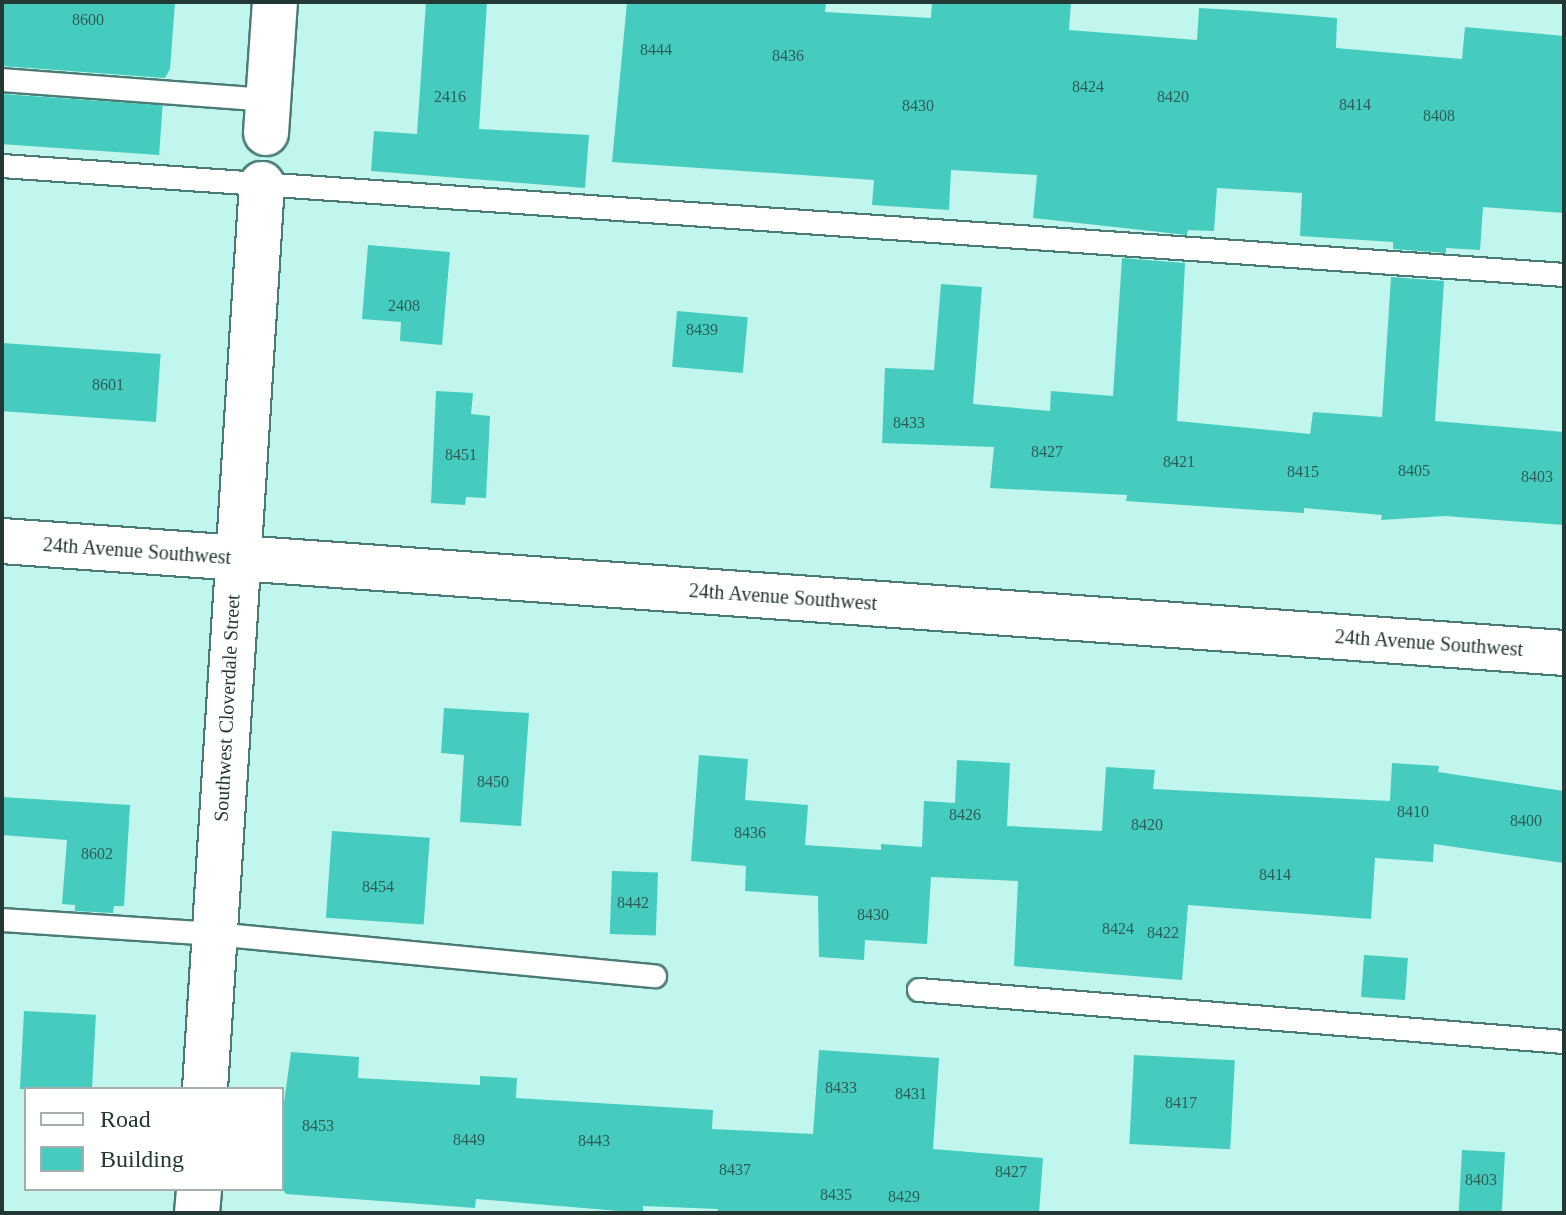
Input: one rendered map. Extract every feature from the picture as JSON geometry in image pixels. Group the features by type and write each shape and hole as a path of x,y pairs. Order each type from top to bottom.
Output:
{"street":[{"path":"267,116 275,2"},
{"name":"Southwest Cloverdale Street","path":"205,1087 236,558 262,184"},
{"name":"24th Avenue Southwest","path":"2,541 1564,653"},
{"path":"197,1213 199,1191"}],"lane":[{"path":"2,80 267,116"},
{"path":"2,166 1564,275"},
{"path":"2,920 215,934 655,976"},
{"path":"919,990 1564,1042"}],"building":[{"path":"2,2 175,2 170,69 165,78 2,66"},
{"path":"426,2 487,2 479,129 589,135 585,188 371,171 374,131 417,134"},
{"path":"627,2 826,2 825,12 931,18 932,2 1071,2 1069,30 1197,40 1199,8 1252,11 1337,18 1336,48 1462,59 1465,27 1564,36 1564,213 1483,207 1480,250 1446,248 1446,253 1393,249 1393,242 1300,236 1302,193 1217,188 1214,231 1188,230 1187,235 1033,218 1037,175 951,170 949,210 872,205 874,180 612,162"},
{"path":"2,94 163,105 159,155 2,144"},
{"path":"368,245 450,252 442,345 400,341 401,322 362,319"},
{"path":"1122,258 1185,263 1177,421 1310,434 1313,412 1382,417 1391,277 1444,281 1435,421 1564,432 1564,525 1445,516 1381,520 1382,515 1304,508 1304,513 1126,501 1127,495 990,488 994,447 882,443 885,368 934,370 941,284 982,287 973,404 1050,411 1051,391 1113,396"},
{"path":"677,311 748,317 743,373 672,367"},
{"path":"2,343 161,354 156,422 2,411"},
{"path":"436,391 473,393 471,414 490,416 486,498 466,497 465,505 431,503"},
{"path":"444,708 529,713 521,826 460,822 464,755 441,753"},
{"path":"699,755 748,759 745,800 808,805 805,845 881,850 881,844 922,847 924,801 955,803 957,760 1010,763 1007,826 1102,831 1106,767 1155,770 1153,789 1390,801 1392,763 1439,766 1438,772 1564,791 1564,863 1434,844 1433,862 1375,858 1371,919 1188,905 1182,980 1014,966 1018,881 931,877 927,944 865,940 864,960 819,957 818,896 745,891 746,866 691,861"},
{"path":"2,797 130,805 124,906 114,906 113,913 75,911 75,905 62,904 67,840 2,835"},
{"path":"332,831 430,838 424,925 326,918"},
{"path":"612,871 658,873 656,936 610,934"},
{"path":"1364,955 1408,958 1405,1000 1361,997"},
{"path":"24,1011 96,1015 92,1087 20,1089"},
{"path":"819,1050 939,1058 933,1149 1043,1158 1039,1213 717,1213 718,1209 643,1206 643,1213 476,1199 475,1208 286,1194 284,1191 284,1103 291,1052 359,1057 358,1078 480,1085 480,1076 517,1078 516,1098 713,1110 712,1129 813,1134"},
{"path":"1134,1055 1235,1060 1230,1149 1129,1144"},
{"path":"1462,1150 1505,1152 1502,1213 1459,1213"}]}
